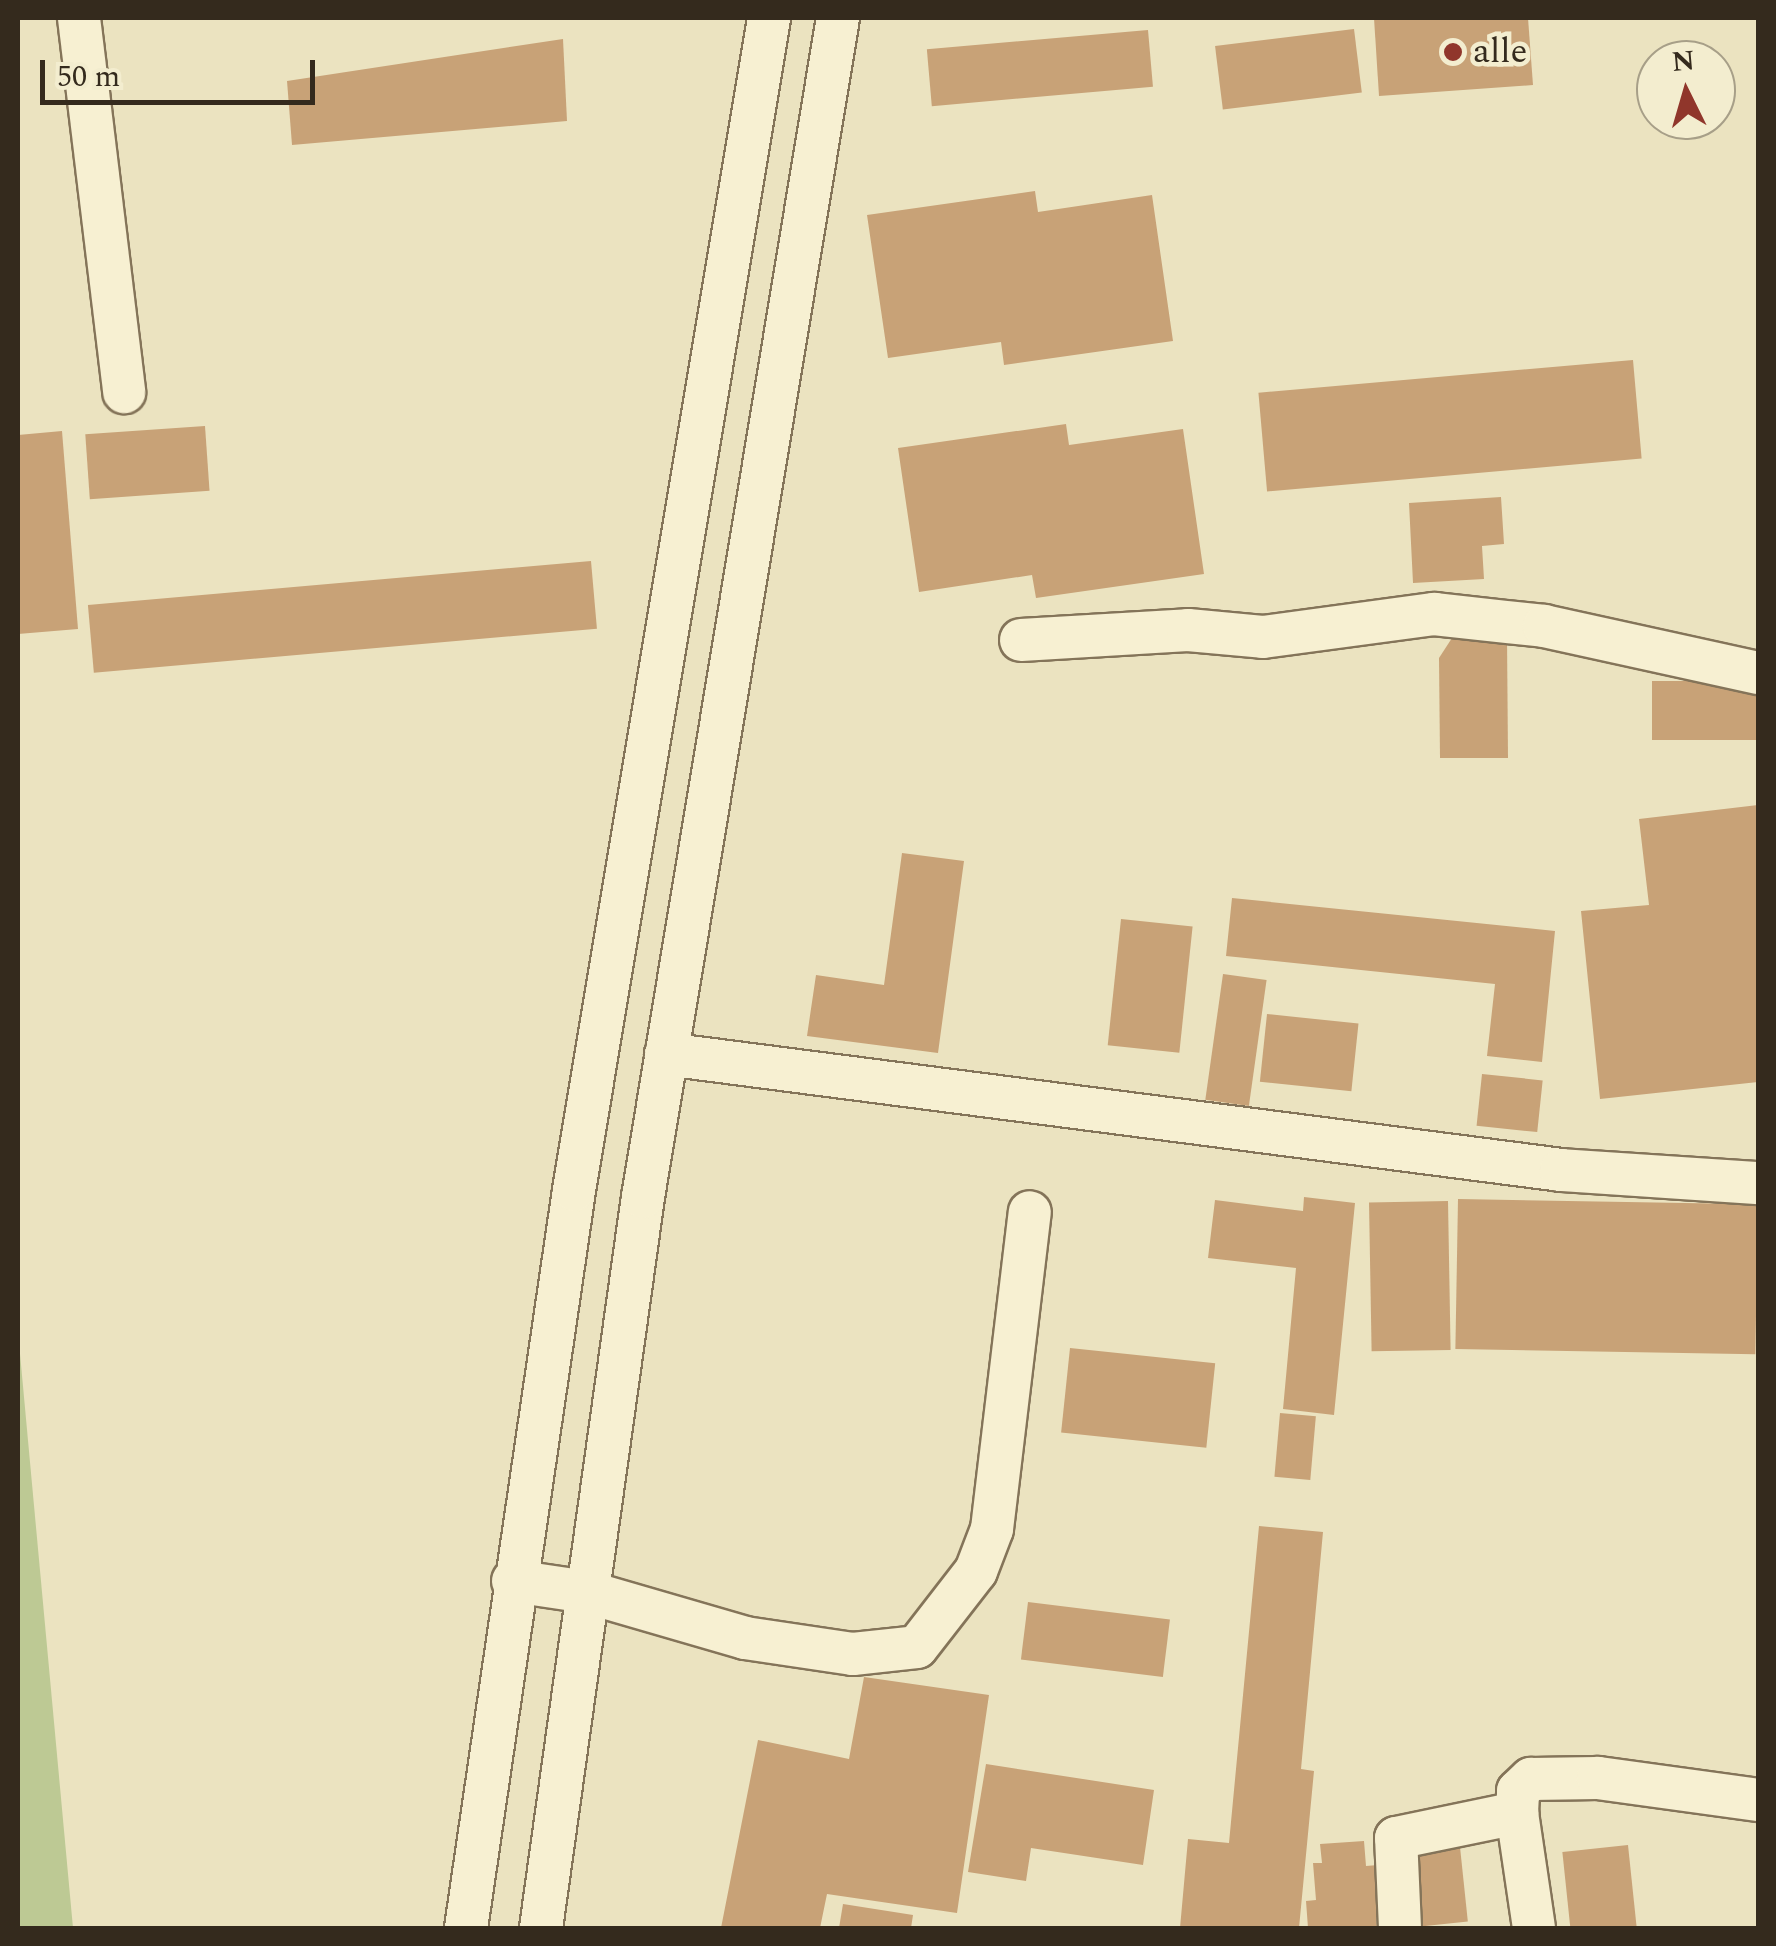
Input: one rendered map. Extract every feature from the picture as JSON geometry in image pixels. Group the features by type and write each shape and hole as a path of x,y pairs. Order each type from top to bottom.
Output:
{"street":[{"path":"80,18 124,392"},
{"path":"466,1928 513,1581 770,18"},
{"path":"541,1928 666,1054 838,18"},
{"path":"1021,640 1188,630 1263,637 1434,614 1544,626 1758,673"},
{"path":"666,1054 1562,1170 1758,1183"},
{"path":"513,1581 588,1592 745,1638 853,1654 917,1646 976,1571 992,1529 1030,1212"},
{"path":"1534,1928 1518,1791 1545,1776 1758,1800"},
{"path":"1400,1928 1396,1838 1518,1813"}],"green space":[{"path":"18,1332 73,1928 18,1928"}],"building":[{"name":"alle","path":"1374,18 1528,18 1533,85 1379,96"},
{"path":"1354,29 1362,93 1223,110 1215,46"},
{"path":"1148,30 1153,87 932,106 927,49"},
{"path":"563,39 567,121 292,145 287,81"},
{"path":"1035,191 1038,212 1152,195 1173,341 1004,365 1001,342 888,358 867,215"},
{"path":"1633,360 1642,459 1267,491 1258,393"},
{"path":"1066,424 1069,445 1183,429 1204,574 1036,598 1032,575 919,592 898,448"},
{"path":"205,426 210,491 90,499 85,434"},
{"path":"62,431 78,629 18,634 18,435"},
{"path":"1501,497 1504,544 1482,546 1484,579 1413,583 1409,503"},
{"path":"591,561 597,629 94,673 88,605"},
{"path":"1507,637 1508,758 1440,758 1439,658 1452,638"},
{"path":"1652,681 1758,681 1758,740 1652,740"},
{"path":"1758,805 1758,1082 1600,1099 1581,911 1649,905 1639,819"},
{"path":"902,853 964,861 938,1053 807,1036 816,975 884,985"},
{"path":"1232,898 1555,931 1542,1062 1487,1056 1495,984 1226,956"},
{"path":"1121,919 1193,927 1179,1053 1108,1045"},
{"path":"1223,974 1267,980 1249,1106 1205,1100"},
{"path":"1267,1014 1358,1024 1351,1091 1260,1082"},
{"path":"1482,1074 1543,1080 1537,1132 1477,1126"},
{"path":"1304,1197 1355,1203 1334,1415 1283,1409 1296,1268 1208,1258 1215,1200 1303,1211"},
{"path":"1458,1199 1758,1204 1755,1354 1455,1349"},
{"path":"1448,1201 1451,1350 1372,1351 1369,1202"},
{"path":"1070,1348 1215,1363 1206,1448 1061,1433"},
{"path":"1280,1413 1316,1416 1310,1480 1274,1477"},
{"path":"1259,1526 1323,1532 1301,1769 1314,1771 1299,1928 1180,1928 1188,1839 1229,1843"},
{"path":"1028,1602 1170,1619 1163,1677 1021,1660"},
{"path":"864,1677 989,1695 957,1913 827,1894 820,1928 721,1928 758,1740 849,1759"},
{"path":"986,1764 1154,1790 1143,1865 1031,1848 1026,1881 968,1872"},
{"path":"1364,1841 1366,1866 1390,1864 1395,1915 1376,1917 1377,1928 1308,1928 1306,1901 1316,1900 1313,1863 1322,1863 1320,1844"},
{"path":"1628,1845 1637,1928 1570,1928 1562,1852"},
{"path":"1460,1847 1468,1922 1418,1927 1410,1852"},
{"path":"843,1904 913,1915 911,1928 839,1928"}],"place":[{"name":"alle","path":"1453,52"}]}
